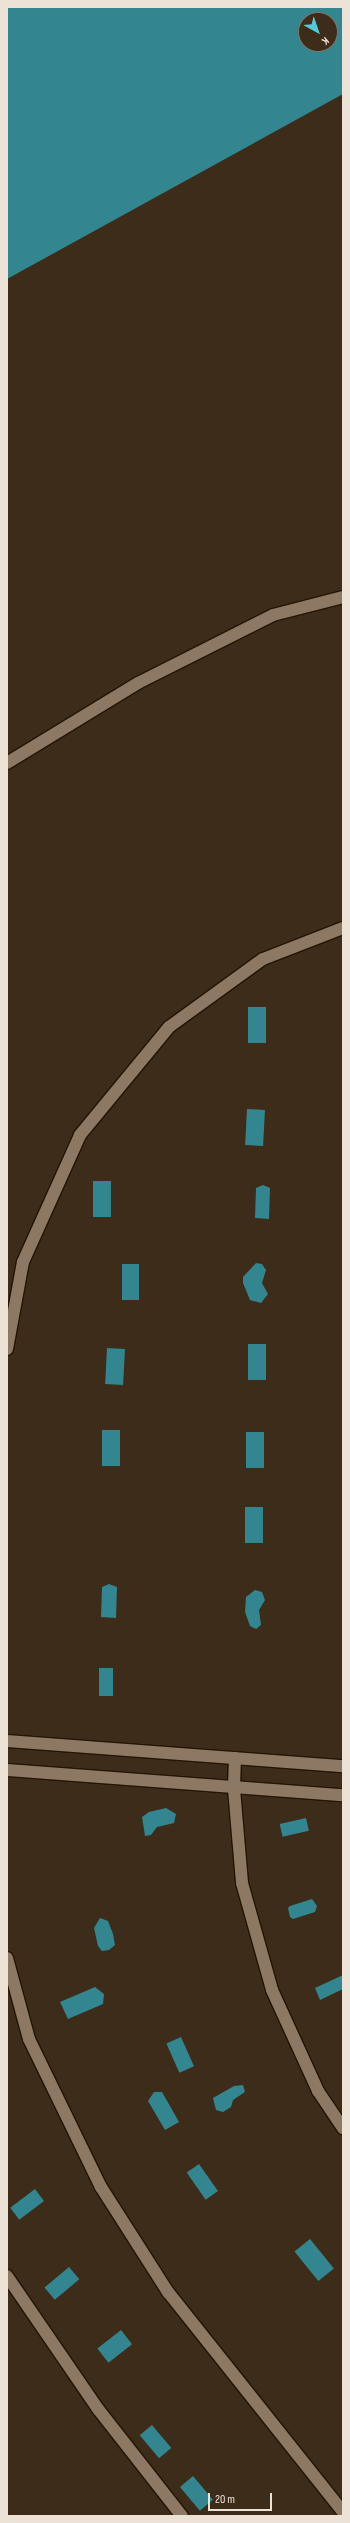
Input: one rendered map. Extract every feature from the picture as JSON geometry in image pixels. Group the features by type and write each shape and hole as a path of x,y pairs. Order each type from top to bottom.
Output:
{"street":[{"path":"7,763 138,683 273,615 343,597"},
{"path":"7,770 18,756"},
{"path":"7,1349 23,1262 80,1135 169,1027 263,959 343,928"},
{"path":"7,1741 343,1766"},
{"path":"235,1758 234,1789 242,1883 272,1990 318,2091 343,2128"},
{"path":"7,1770 234,1789 343,1795"},
{"path":"7,1958 29,2039 101,2188 168,2292 343,2512"},
{"path":"7,2276 98,2409 182,2516"}],"water":[{"path":"7,7 343,7 343,94 7,279"},
{"path":"248,1007 266,1007 266,1043 248,1043"},
{"path":"247,1109 265,1110 263,1146 245,1145"},
{"path":"93,1181 111,1181 111,1217 93,1217"},
{"path":"263,1185 270,1188 269,1219 255,1218 256,1188"},
{"path":"256,1263 262,1264 266,1270 262,1283 268,1294 261,1303 250,1300 243,1283 243,1277"},
{"path":"122,1264 139,1264 139,1300 122,1300"},
{"path":"248,1344 266,1344 266,1380 248,1380"},
{"path":"107,1348 125,1349 123,1385 105,1384"},
{"path":"102,1430 120,1430 120,1466 102,1466"},
{"path":"246,1432 264,1432 264,1468 246,1468"},
{"path":"245,1507 263,1507 263,1543 245,1543"},
{"path":"109,1584 117,1587 116,1618 101,1617 102,1587"},
{"path":"255,1590 262,1592 265,1600 259,1610 261,1625 256,1629 250,1626 245,1612 246,1597"},
{"path":"99,1668 113,1668 113,1696 99,1696"},
{"path":"166,1808 176,1814 174,1823 157,1827 151,1835 145,1836 142,1817 149,1812"},
{"path":"306,1818 309,1831 283,1837 280,1824"},
{"path":"312,1899 317,1906 315,1912 293,1919 290,1917 288,1908 290,1906"},
{"path":"100,1918 108,1921 113,1934 115,1945 109,1950 102,1951 98,1946 94,1928"},
{"path":"343,1975 343,1989 320,2000 315,1988"},
{"path":"95,1987 104,1994 103,2004 68,2019 60,2002"},
{"path":"181,2037 194,2066 179,2073 166,2044"},
{"path":"243,2085 245,2092 233,2100 231,2107 223,2112 216,2110 213,2098 234,2086"},
{"path":"154,2092 162,2092 179,2122 165,2130 148,2101"},
{"path":"199,2164 218,2191 206,2200 187,2173"},
{"path":"35,2189 44,2201 19,2220 10,2208"},
{"path":"310,2239 334,2269 318,2281 294,2252"},
{"path":"69,2267 79,2279 55,2300 44,2288"},
{"path":"121,2330 132,2344 108,2363 97,2348"},
{"path":"152,2425 171,2448 159,2458 140,2435"},
{"path":"193,2476 213,2500 200,2511 180,2487"}]}
